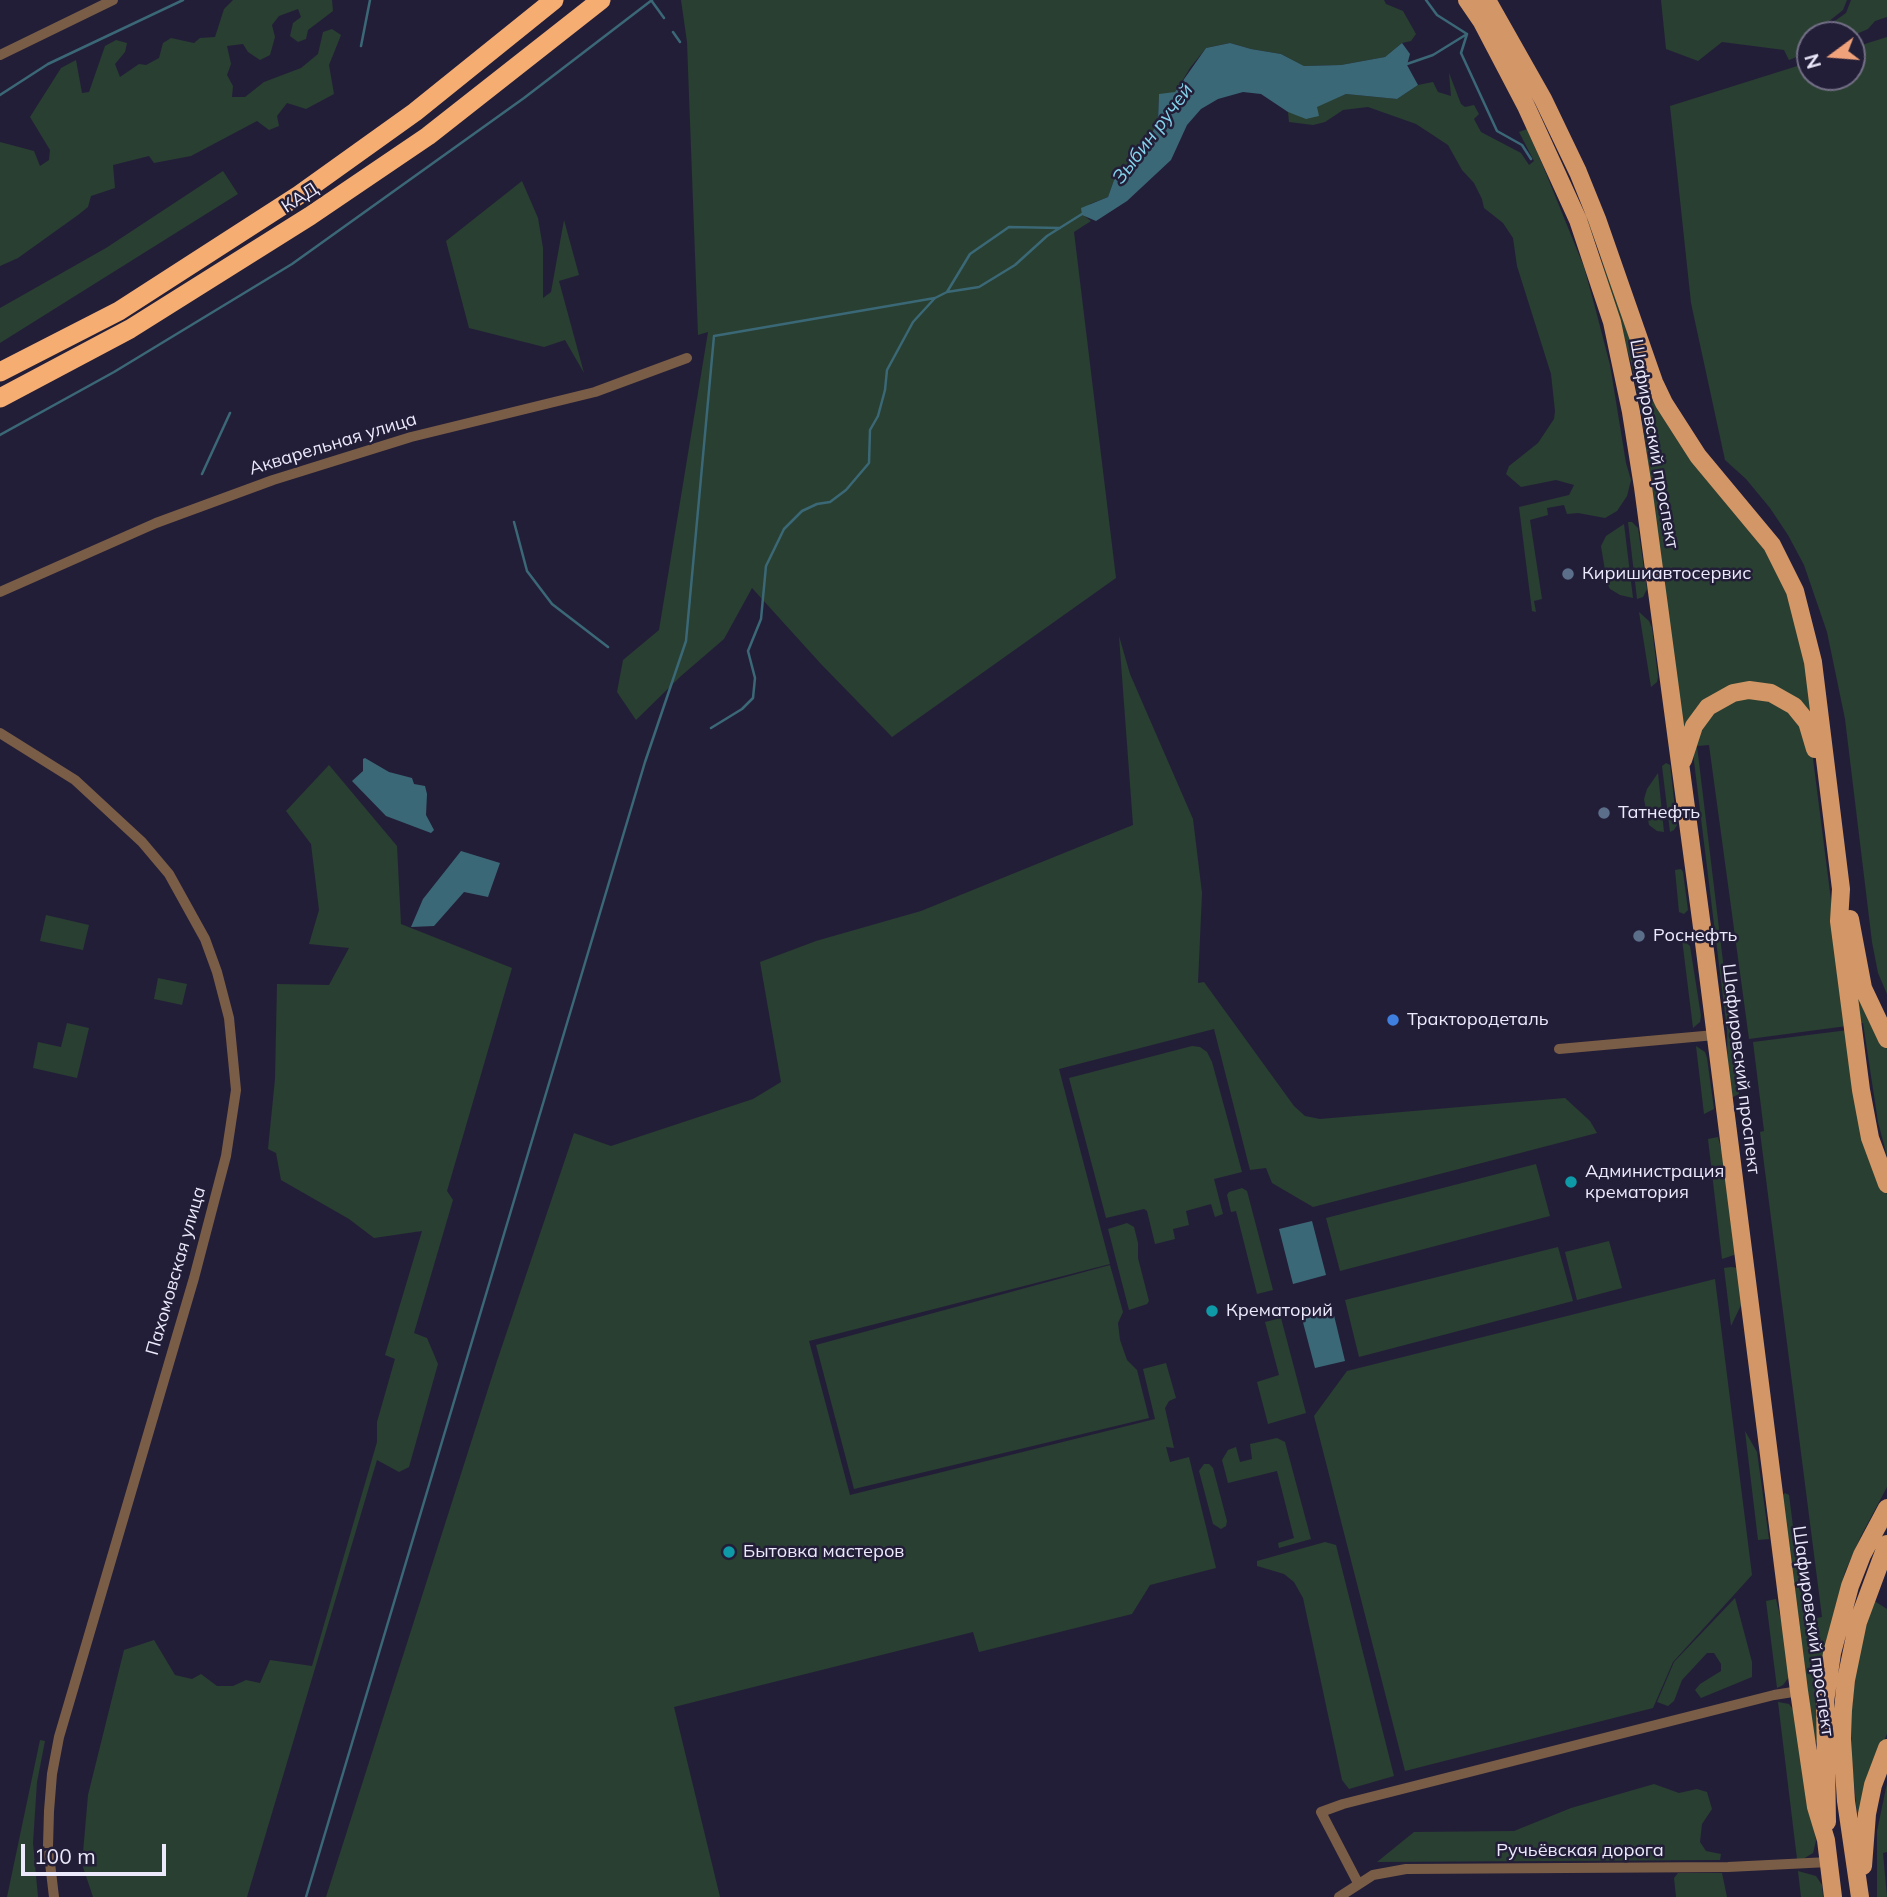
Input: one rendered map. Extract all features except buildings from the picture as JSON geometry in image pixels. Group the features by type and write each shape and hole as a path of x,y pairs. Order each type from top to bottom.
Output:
{"highway":[{"name":"КАД","path":"0,372 119,311 299,195 415,112 554,0"},
{"name":"КАД","path":"0,398 130,329 310,216 428,136 601,0"}],"main road":[{"name":"Шафировский проспект","path":"1466,0 1482,23 1526,106 1594,262 1612,321 1631,412 1681,768 1799,1691 1816,1807 1826,1840 1833,1897"},
{"path":"1487,0 1538,89 1577,172 1597,219 1654,382 1664,403 1698,456 1772,545 1795,591 1813,662 1841,888 1863,988 1887,1039"},
{"path":"1681,768 1693,726 1708,707 1734,693 1762,691 1783,698 1801,713 1814,742 1817,765 1828,785"},
{"path":"1841,888 1839,921 1861,1090 1870,1138 1887,1184"},
{"name":"Шафировский проспект","path":"1826,1840 1828,1809 1825,1702 1832,1653 1850,1586 1862,1555 1887,1508"},
{"name":"Шафировский проспект","path":"1861,1897 1846,1801 1843,1710 1858,1622 1887,1544"},
{"name":"Шафировский проспект","path":"1861,1897 1867,1814 1873,1785 1887,1748"}],"street":[{"path":"0,55 113,0"},
{"name":"Акварельная улица","path":"0,592 126,535 250,488 401,440 595,392 687,358"},
{"name":"Пахомовская улица","path":"0,733 75,780 142,842 169,874 205,939 217,972 229,1018 236,1090 226,1156 194,1278 59,1737 49,1811 48,1846 54,1897"},
{"path":"1559,1049 1715,1035"},
{"path":"1358,1883 1321,1812 1343,1804 1774,1695 1799,1691"},
{"name":"Ручьёвская дорога","path":"1339,1897 1373,1875 1406,1869 1716,1867 1829,1862"}],"green space":[{"path":"233,0 332,0 333,11 308,30 306,39 298,42 290,36 293,23 301,17 298,9 279,16 272,25 275,37 270,55 260,60 248,52 243,44 227,46 231,64 227,75 233,86 232,97 245,97 264,82 301,68 318,54 323,32 332,29 341,35 329,65 334,94 306,109 287,103 277,116 279,126 269,130 257,121 191,156 154,163 149,156 113,165 115,188 91,196 88,207 78,215 18,258 0,266 0,142 34,151 40,166 49,160 50,150 30,117 61,68 76,60 82,93 89,92 105,46 116,40 127,43 125,52 115,64 120,77 139,64 146,65 159,58 163,43 171,38 194,43 200,38 215,37 224,9"},
{"path":"681,0 1384,0 1386,4 1403,11 1416,34 1411,41 1402,43 1385,57 1341,65 1304,66 1281,54 1230,43 1206,48 1175,93 1159,95 1158,121 1142,152 1114,180 1108,197 1090,204 1082,214 1091,221 1074,232 1116,578 892,737 752,588 724,639 636,720 617,692 623,660 659,630 708,332 698,335 687,42"},
{"path":"1661,0 1847,0 1843,10 1829,21 1796,21 1796,57 1789,60 1784,50 1722,42 1698,61 1666,49"},
{"path":"1851,0 1887,0 1887,17 1875,21 1866,30 1866,21 1835,21 1846,13"},
{"path":"1887,37 1887,994 1878,973 1872,942 1845,719 1827,632 1804,565 1788,535 1746,479 1725,460 1691,303 1670,106 1796,66 1796,91 1866,91 1866,44"},
{"path":"1449,73 1461,104 1465,107 1474,105 1479,114 1474,119 1481,132 1521,153 1529,165 1534,161 1519,132 1527,129 1584,267 1610,365 1631,480 1627,496 1617,511 1605,518 1578,513 1567,514 1564,505 1547,508 1548,515 1530,520 1542,599 1534,601 1536,612 1532,611 1519,507 1569,495 1574,485 1556,480 1521,487 1506,474 1509,466 1538,443 1554,419 1555,411 1551,374 1517,266 1513,238 1503,223 1484,208 1474,183 1462,170 1448,145 1416,124 1368,107 1343,110 1325,122 1313,125 1289,122 1288,112 1297,114 1346,94 1397,99 1418,85 1433,82 1438,92 1451,96"},
{"path":"223,171 238,194 0,343 0,308 106,248"},
{"path":"522,181 538,218 543,248 543,298 551,292 564,220 579,275 559,281 584,373 565,340 544,347 469,328 446,241"},
{"path":"1587,212 1640,361 1781,571 1801,637 1813,713 1810,716 1751,685 1687,730 1682,730 1642,417 1631,363 1598,249 1584,213"},
{"path":"1628,522 1638,528 1647,589 1643,597 1637,599"},
{"path":"1624,524 1633,598 1610,589 1601,546 1606,536"},
{"path":"1639,612 1652,628 1658,677 1651,687"},
{"path":"1119,636 1130,674 1193,819 1202,893 1198,983 1204,982 1294,1106 1305,1116 1320,1119 1565,1098 1590,1121 1597,1133 1313,1207 1272,1183 1266,1168 1250,1170 1214,1029 1059,1069 1110,1264 809,1341 850,1495 1155,1419 1143,1369 1166,1363 1176,1398 1169,1401 1165,1408 1174,1448 1166,1447 1170,1462 1189,1457 1216,1568 1150,1585 1132,1614 979,1652 973,1632 674,1707 720,1897 326,1897 497,1361 574,1133 611,1146 753,1099 781,1082 760,962 816,941 921,911 1133,825"},
{"path":"1741,695 1785,704 1811,743 1847,1026 1749,1039 1709,745 1697,746 1739,1094 1731,1098 1728,1092 1727,1030 1692,745 1701,721"},
{"path":"1666,763 1670,765 1677,825 1670,832 1662,766"},
{"path":"329,765 397,846 401,924 512,968 447,1191 453,1200 414,1333 427,1338 438,1364 409,1467 399,1472 377,1460 247,1897 93,1897 82,1864 88,1795 124,1650 154,1640 175,1675 192,1679 201,1674 217,1686 233,1686 246,1680 260,1683 270,1660 312,1666 377,1442 377,1422 395,1359 385,1355 422,1231 374,1238 349,1219 281,1180 276,1153 268,1149 275,1079 277,984 329,985 349,948 309,944 319,910 311,844 286,811"},
{"path":"1658,773 1664,832 1649,825 1644,799"},
{"path":"1681,869 1688,910 1684,914 1679,912 1675,870"},
{"path":"46,915 89,925 83,950 40,941"},
{"path":"1682,939 1690,946 1701,1016 1700,1022 1693,1028"},
{"path":"158,978 187,984 182,1005 154,999"},
{"path":"1857,991 1872,1025 1887,1049 1887,1156 1878,1122 1863,1023 1859,1023"},
{"path":"67,1023 89,1028 77,1078 33,1068 38,1042 61,1047"},
{"path":"1848,1030 1877,1175 1887,1194 1887,1487 1845,1572 1825,1649 1818,1742 1814,1743 1781,1496 1785,1493 1789,1495 1805,1620 1822,1617 1760,1132 1764,1131 1753,1042"},
{"path":"1192,1046 1207,1052 1212,1062 1242,1172 1214,1179 1223,1214 1215,1217 1211,1204 1186,1211 1189,1225 1173,1229 1175,1239 1155,1244 1147,1211 1144,1209 1106,1218 1069,1078"},
{"path":"1696,1046 1705,1052 1707,1058 1714,1109 1704,1114"},
{"path":"1718,1137 1727,1171 1737,1254 1722,1259 1708,1139"},
{"path":"1536,1164 1550,1216 1340,1271 1326,1218"},
{"path":"1242,1188 1247,1191 1273,1290 1257,1294 1236,1211 1231,1212 1227,1195"},
{"path":"1127,1223 1134,1227 1138,1258 1149,1301 1129,1310 1108,1229"},
{"path":"1609,1241 1622,1288 1577,1300 1565,1252"},
{"path":"1558,1247 1573,1301 1359,1357 1345,1300"},
{"path":"1110,1265 1123,1312 1118,1323 1120,1340 1127,1360 1137,1370 1149,1418 854,1489 816,1345"},
{"path":"1724,1268 1739,1268 1743,1301 1731,1326"},
{"path":"1715,1279 1752,1575 1673,1662 1653,1708 1405,1771 1314,1416 1347,1371"},
{"path":"1281,1318 1306,1413 1268,1424 1257,1382 1279,1375 1265,1322"},
{"path":"1745,1431 1757,1452 1769,1539 1758,1540"},
{"path":"1277,1438 1285,1442 1311,1539 1279,1548 1278,1543 1294,1538 1277,1471 1228,1483 1222,1460 1228,1450 1236,1447 1240,1462 1252,1459 1250,1444"},
{"path":"1204,1464 1213,1468 1227,1521 1226,1526 1221,1529 1213,1524 1199,1471"},
{"path":"1325,1542 1336,1545 1394,1776 1349,1789 1342,1780 1303,1598 1294,1582 1284,1574 1257,1566 1257,1561"},
{"path":"1735,1598 1752,1662 1752,1677 1701,1698 1695,1690 1721,1671 1721,1664 1714,1653 1707,1653 1682,1680 1674,1701 1668,1706 1657,1702 1674,1662"},
{"path":"1776,1599 1786,1641 1789,1677 1777,1688 1766,1601"},
{"path":"1873,1600 1887,1609 1887,1734 1872,1770 1858,1823 1851,1754 1852,1708 1857,1658"},
{"path":"1778,1702 1789,1704 1796,1713 1816,1841 1813,1853 1803,1859 1797,1859"},
{"path":"40,1740 45,1741 37,1782 33,1843 38,1897 7,1897"},
{"path":"1887,1783 1887,1852 1883,1853 1887,1897 1877,1897 1877,1831"},
{"path":"1654,1784 1679,1793 1697,1789 1707,1792 1712,1809 1702,1824 1700,1842 1706,1851 1721,1854 1720,1860 1377,1862 1414,1832 1514,1831 1571,1808"},
{"path":"1798,1871 1816,1876 1822,1885 1823,1897 1801,1897"},
{"path":"1678,1873 1722,1873 1727,1897 1676,1897 1674,1878"}],"water":[{"path":"1230,43 1281,54 1304,66 1341,65 1385,57 1402,43 1410,54 1407,65 1418,85 1397,99 1346,94 1317,107 1319,116 1306,119 1288,112 1261,94 1243,92 1218,99 1201,109 1187,125 1171,160 1127,201 1096,221 1082,215 1081,208 1108,197 1114,180 1142,152 1158,121 1159,94 1175,92 1206,48"},
{"path":"365,758 389,772 412,778 414,784 425,786 426,815 434,830 431,833 386,816 352,781 363,771"},
{"path":"461,851 500,863 488,897 464,892 434,926 411,927 423,899"},
{"path":"1312,1221 1326,1275 1293,1284 1279,1229"},
{"path":"1331,1303 1345,1361 1315,1368 1300,1311"}],"waterway":[{"path":"0,95 48,64 183,0"},
{"path":"361,46 370,0"},
{"path":"651,0 664,18"},
{"path":"0,435 114,372 292,264 524,98 652,0"},
{"path":"1426,0 1437,15 1467,34"},
{"path":"673,32 680,42"},
{"path":"1467,34 1461,53 1497,131 1522,145 1531,159"},
{"name":"Зыбин ручей","path":"1404,65 1433,55 1467,34"},
{"name":"Зыбин ручей","path":"711,728 742,709 753,698 755,678 748,651 761,619 766,566 784,529 802,511 830,502 846,490 869,463 870,430 878,416 887,370 913,322 935,298 947,292 979,287 1015,265 1047,236 1082,214"},
{"path":"947,292 970,254 1009,227 1060,228"},
{"path":"306,1897 645,762 686,641 714,336 935,298"},
{"path":"202,474 230,413"},
{"path":"514,522 527,571 552,604 608,647"}],"place":[{"name":"Киришиавтосервис","path":"1568,574"},
{"name":"Татнефть","path":"1604,813"},
{"name":"Роснефть","path":"1639,936"},
{"name":"Трактородеталь","path":"1393,1020"},
{"name":"Администрация крематория","path":"1571,1182"},
{"name":"Крематорий","path":"1212,1311"},
{"name":"Бытовка мастеров","path":"729,1552"}]}
